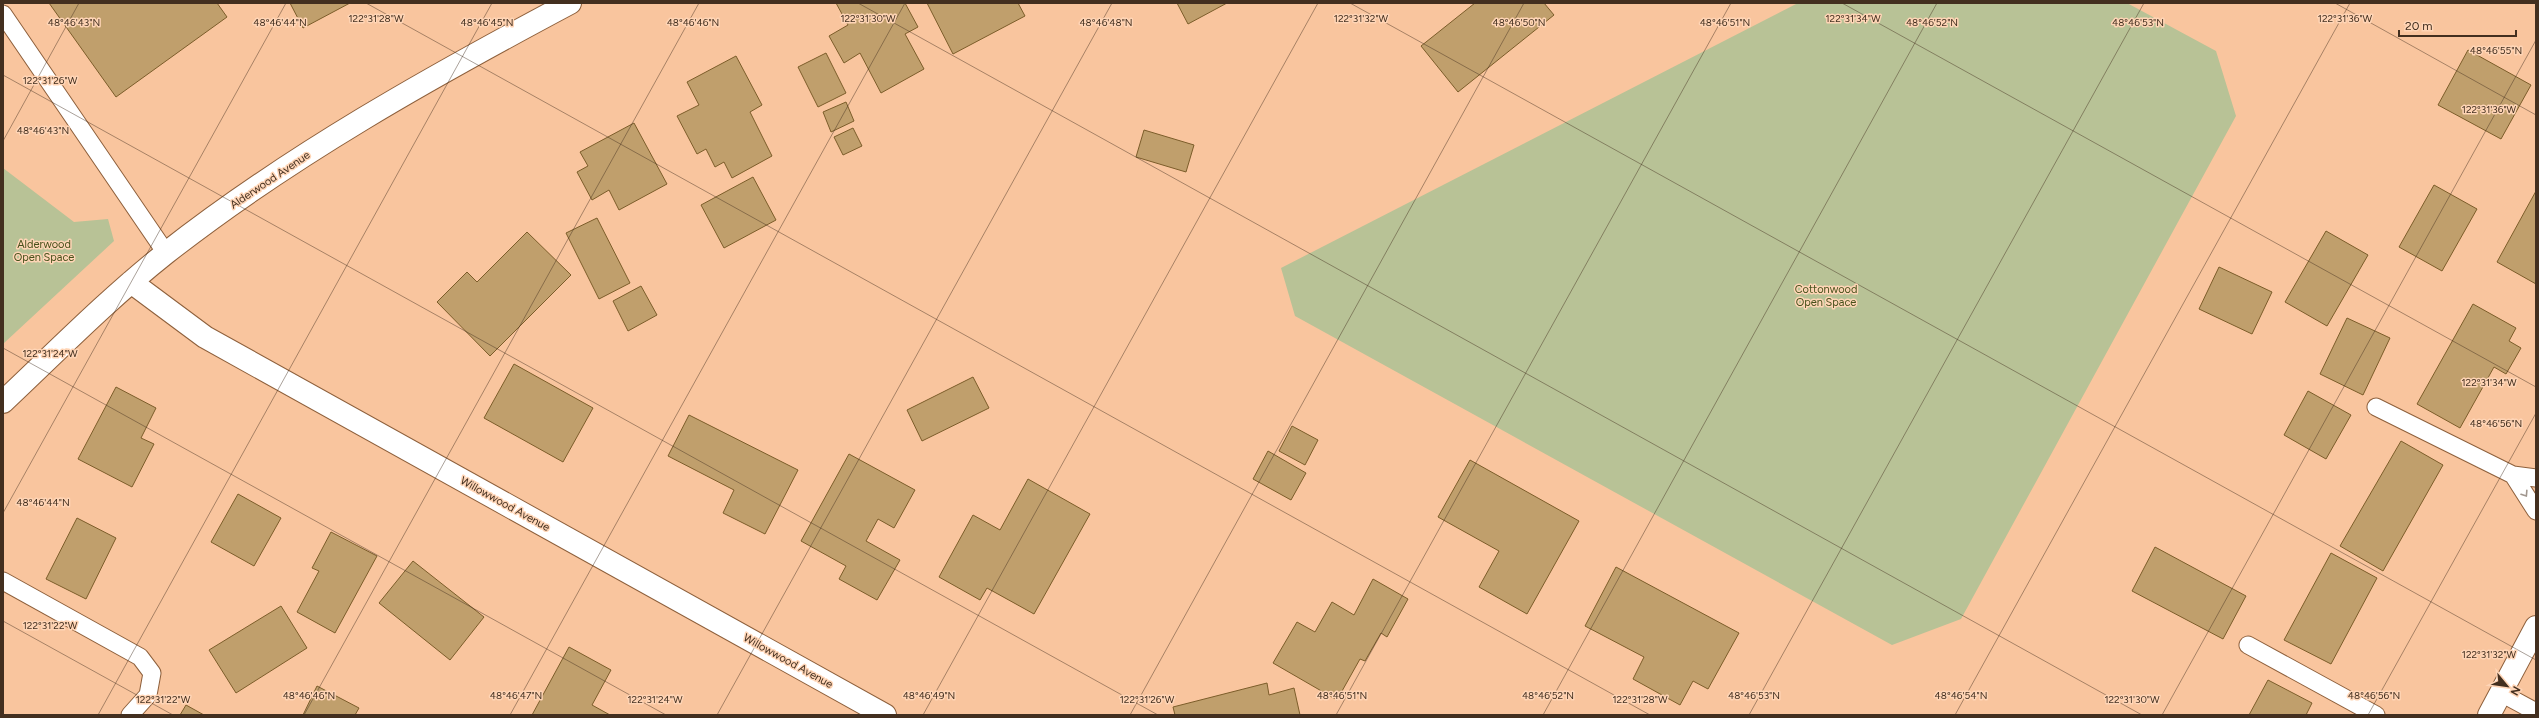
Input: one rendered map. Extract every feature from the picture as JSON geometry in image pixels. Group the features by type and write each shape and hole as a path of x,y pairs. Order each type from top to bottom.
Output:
{"street":[{"name":"Alderwood Avenue","path":"3,402 131,282 166,253 296,160 405,94 570,3"},
{"name":"Willowwood Avenue","path":"131,282 205,337 885,715"},
{"path":"2489,715 2536,627"}],"lane":[{"path":"3,14 166,253"},
{"path":"2376,407 2512,475 2536,478"},
{"path":"2512,475 2536,511"},
{"path":"3,581 140,657 152,673 148,695 130,715"},
{"path":"2248,645 2376,715"},
{"path":"2501,693 2536,712"}],"green space":[{"name":"Cottonwood Open Space","path":"1798,3 2127,3 2216,51 2236,116 1961,619 1892,645 1295,316 1281,268"},
{"name":"Alderwood Open Space","path":"3,168 74,222 108,219 114,241 3,344"}],"building":[{"path":"49,3 217,3 227,17 116,97"},
{"path":"290,3 350,3 303,28"},
{"path":"836,3 905,3 918,27 905,34 924,69 881,93 860,53 844,63 829,36 848,25"},
{"path":"927,3 1018,3 1025,16 953,54"},
{"path":"1177,3 1227,3 1188,24"},
{"path":"1475,3 1544,3 1554,15 1458,92 1421,46"},
{"path":"2468,50 2531,85 2501,139 2438,105"},
{"path":"826,53 846,93 818,107 798,67"},
{"path":"736,56 762,105 750,112 772,156 732,178 724,162 715,167 706,149 697,154 677,116 699,105 687,82"},
{"path":"846,102 854,121 831,132 823,112"},
{"path":"634,123 667,184 619,210 609,190 592,200 577,172 588,166 580,152"},
{"path":"853,128 862,146 843,155 834,137"},
{"path":"1144,130 1194,145 1186,172 1136,157"},
{"path":"753,177 776,220 724,248 701,205"},
{"path":"2434,185 2477,209 2442,271 2399,247"},
{"path":"2536,191 2536,284 2497,262"},
{"path":"597,218 630,283 599,299 566,233"},
{"path":"2326,231 2368,255 2327,326 2285,302"},
{"path":"527,232 571,275 490,356 437,302 467,272 477,282"},
{"path":"2219,267 2272,292 2252,334 2199,309"},
{"path":"641,286 657,315 628,331 613,301"},
{"path":"2473,304 2516,328 2509,341 2521,348 2506,374 2494,367 2460,428 2417,404"},
{"path":"2347,318 2390,338 2363,395 2320,374"},
{"path":"514,364 593,408 563,462 484,418"},
{"path":"973,377 989,408 922,441 907,410"},
{"path":"116,387 156,408 141,438 154,444 132,487 78,459"},
{"path":"2308,391 2351,415 2326,459 2284,435"},
{"path":"689,415 798,470 765,534 723,513 734,490 668,456"},
{"path":"1292,426 1318,440 1305,465 1279,451"},
{"path":"2401,441 2443,465 2383,571 2340,546"},
{"path":"1268,451 1306,473 1291,500 1253,479"},
{"path":"849,454 915,490 894,528 878,519 866,541 900,560 877,600 839,579 846,566 801,541"},
{"path":"1470,460 1579,521 1527,614 1479,587 1499,551 1438,517"},
{"path":"1028,479 1090,514 1034,614 987,588 980,600 939,577 973,515 1000,530"},
{"path":"238,494 281,518 254,566 211,542"},
{"path":"77,518 116,538 86,599 46,579"},
{"path":"331,532 377,556 335,633 297,612 319,571 312,568"},
{"path":"2155,547 2246,596 2223,639 2132,591"},
{"path":"2331,553 2377,578 2331,664 2284,640"},
{"path":"413,561 484,617 450,660 379,603"},
{"path":"1616,567 1739,633 1708,689 1693,681 1680,705 1633,679 1644,657 1585,626"},
{"path":"1373,579 1408,599 1387,637 1381,633 1365,661 1360,659 1337,700 1273,663 1297,622 1315,632 1332,602 1354,615"},
{"path":"281,606 307,648 236,693 209,650"},
{"path":"569,647 611,670 592,705 610,715 532,715"},
{"path":"2268,680 2312,703 2306,715 2249,715"},
{"path":"1267,683 1269,695 1294,688 1300,715 1175,715 1173,707"},
{"path":"317,686 359,708 355,715 303,715"},
{"path":"186,705 204,715 180,715"}]}
